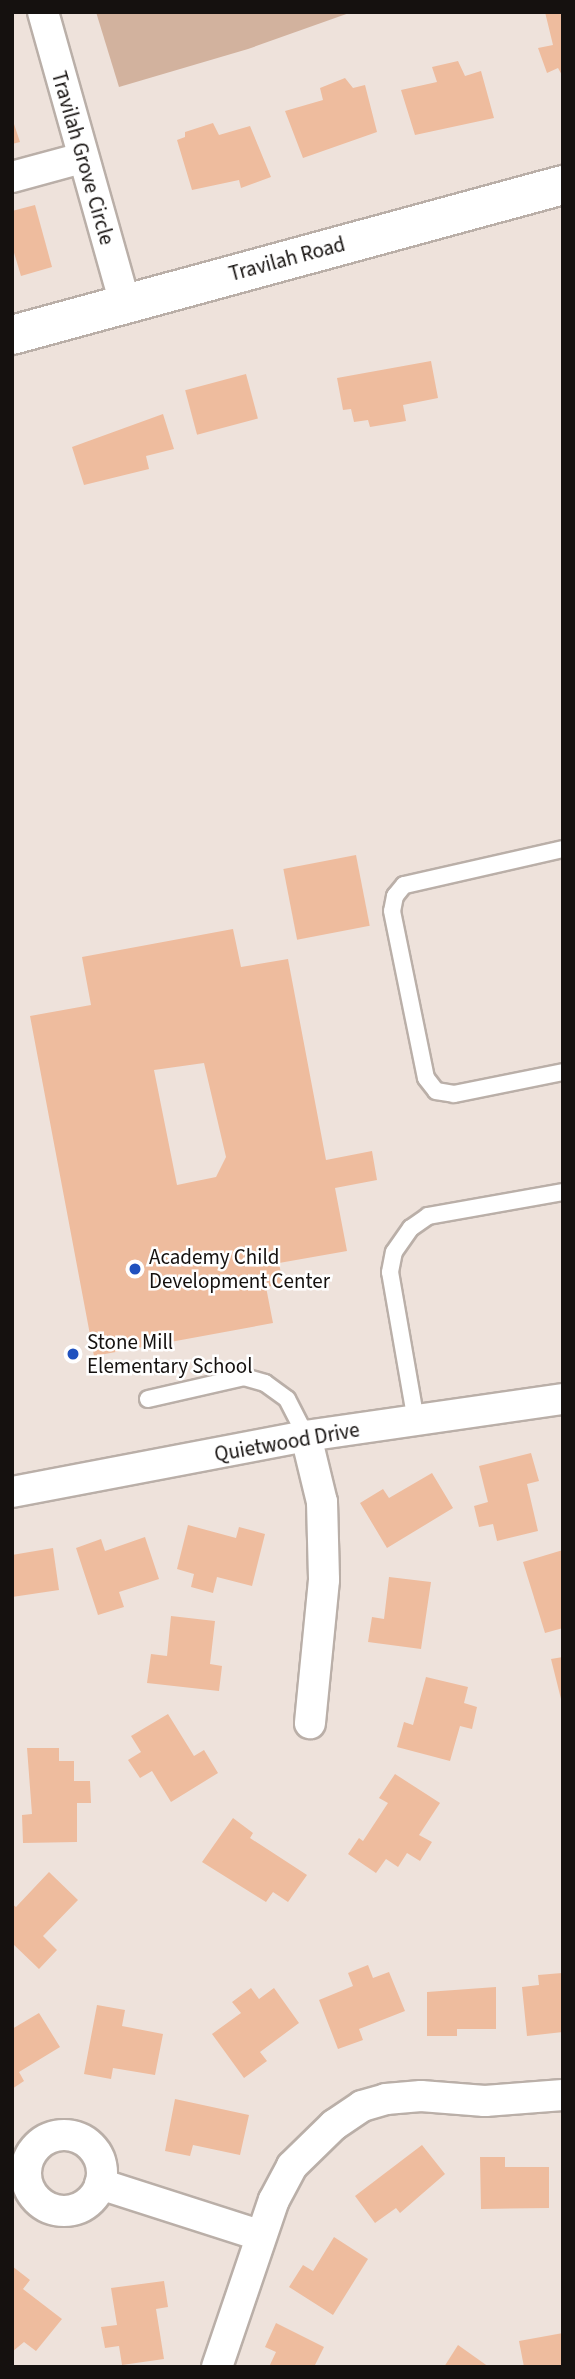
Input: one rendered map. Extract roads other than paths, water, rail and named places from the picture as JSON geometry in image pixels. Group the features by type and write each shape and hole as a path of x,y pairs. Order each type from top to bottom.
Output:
{"main road":[{"name":"Travilah Road","path":"12,335 563,185"}],"street":[{"name":"Travilah Grove Circle","path":"43,12 124,303"},
{"path":"12,177 82,158"},
{"name":"Quietwood Drive","path":"12,1492 306,1436 563,1399"},
{"path":"306,1436 322,1503 324,1580 310,1723"},
{"path":"218,2367 259,2235 292,2166 309,2145 362,2106 421,2095 485,2101 563,2095"},
{"path":"100,2184 259,2235"}],"lane":[{"path":"563,849 404,885 394,896 392,911 426,1078 436,1091 454,1094 563,1072"},
{"path":"415,1421 390,1272 394,1252 411,1228 428,1216 563,1192"},
{"path":"148,1399 244,1377 265,1383 287,1399 306,1436"}],"place":[{"name":"Academy Child Development Center","path":"135,1269"},
{"name":"Stone Mill Elementary School","path":"73,1354"}]}
